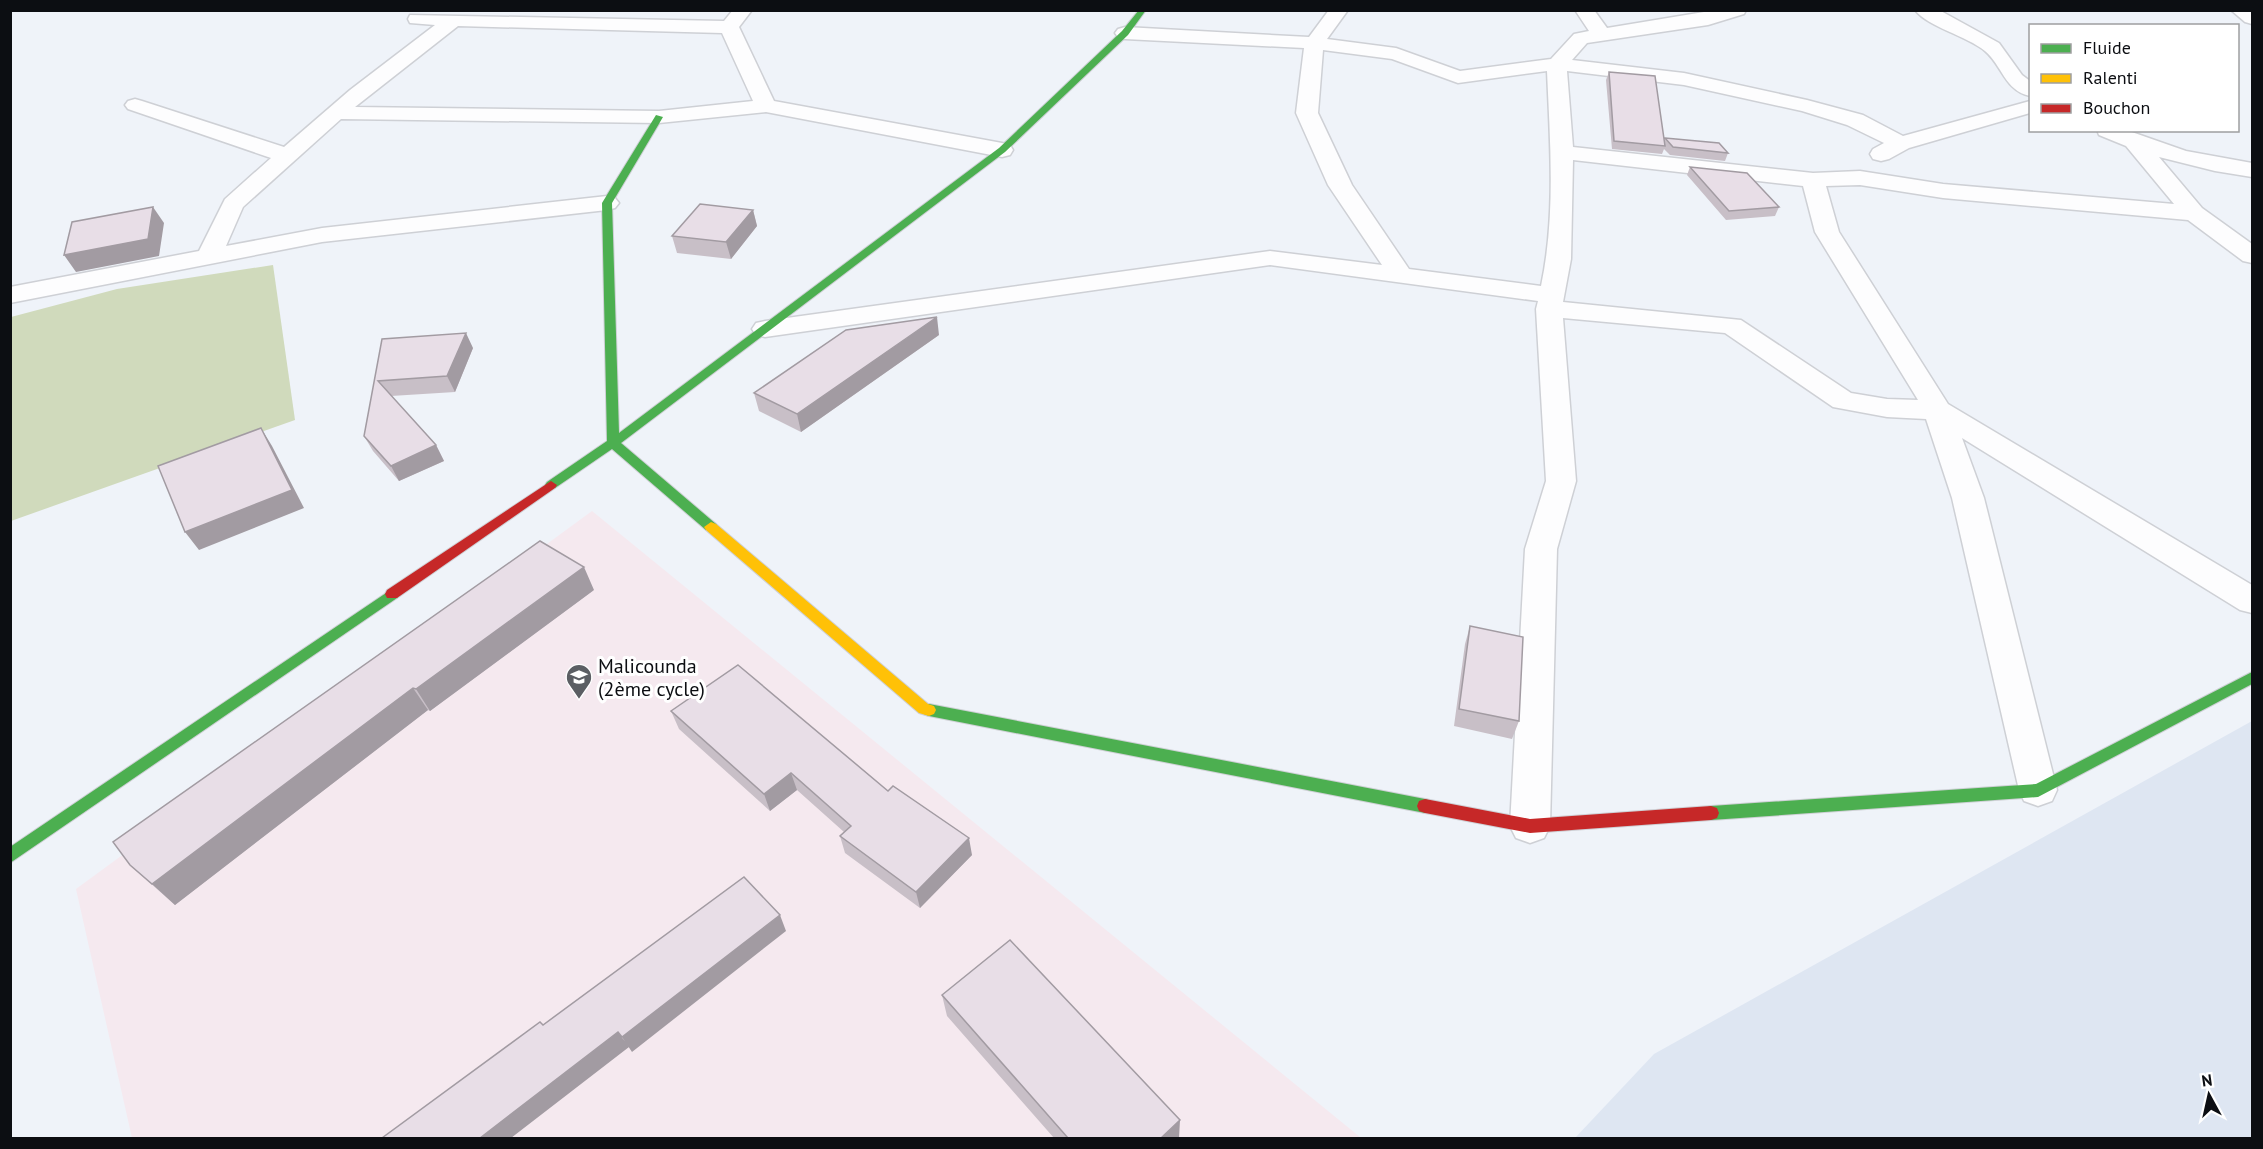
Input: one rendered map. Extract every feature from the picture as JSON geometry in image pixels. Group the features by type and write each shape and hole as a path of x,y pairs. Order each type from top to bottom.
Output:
{"street":[{"path":"423,10 417,19 729,27"},
{"path":"729,27 743,10"},
{"path":"10,856 613,443 1002,150 1125,33 1143,10"},
{"path":"1339,10 1314,43 1307,113 1340,185 1401,275"},
{"path":"1584,10 1602,35"},
{"path":"1530,826 1541,549 1560,481 1550,302 1559,259 1562,153 1557,64 1581,38 1708,18 1737,10"},
{"path":"1924,10 1992,47 2015,79 2029,89"},
{"path":"2240,10 2253,18"},
{"path":"208,257 233,204 335,113 454,20"},
{"path":"729,27 766,106"},
{"path":"1125,33 1314,43 1396,54 1458,77 1557,64 1684,80 1807,106 1855,120 1901,143"},
{"path":"135,105 286,156"},
{"path":"335,113 658,117 766,106 1002,150"},
{"path":"1860,178 1872,160 1901,143 2029,108"},
{"path":"658,117 607,203 613,443 924,709 1530,826 2037,790 2253,678"},
{"path":"2111,132 2136,144 2231,167 2253,170"},
{"path":"2136,144 2194,213 2243,240 2253,256"},
{"path":"1562,153 1813,180 1860,178 1944,191 2194,213"},
{"path":"1813,180 1827,232 1938,410 1968,498 2037,790"},
{"path":"10,295 322,235 607,203"},
{"path":"765,329 1270,258 1401,275 1550,302 1732,326 1843,401 1887,408 1938,410 2253,601"}],"shaded area":[{"name":"Malicounda (2ème cycle)","path":"592,511 1360,1137 132,1138 76,889"},
{"path":"2252,721 2252,1138 1575,1138 1654,1054"}],"green space":[{"path":"273,265 295,420 11,521 11,317 117,289"}],"building":[{"path":"1609,72 1655,76 1665,146 1614,141"},
{"path":"1665,138 1719,143 1728,153 1673,147"},
{"path":"1690,167 1747,173 1779,207 1729,211"},
{"path":"700,204 753,210 726,242 672,236"},
{"path":"153,207 148,239 64,255 72,222"},
{"path":"937,317 797,414 754,393 846,330"},
{"path":"466,333 447,376 378,381 436,445 391,466 364,436 382,339"},
{"path":"261,428 292,490 185,532 158,466"},
{"path":"540,541 584,567 416,689 413,688 152,884 130,865 113,842"},
{"path":"1470,626 1523,637 1519,721 1459,709"},
{"path":"738,665 888,791 893,786 969,838 916,892 840,836 851,826 791,773 764,794 671,711"},
{"path":"744,877 780,915 622,1037 618,1032 480,1138 382,1138 540,1022 543,1025"},
{"path":"1010,940 1180,1120 1161,1138 1068,1138 942,995"}],"traffic: fast":[{"path":"551,485 613,443 1002,150 1125,33 1143,10"},
{"path":"659,117 607,203 613,443 711,527"},
{"path":"10,856 392,594"},
{"path":"1711,813 2038,790 2252,678"},
{"path":"929,710 1425,806"}],"traffic: slow":[{"path":"711,527 924,709 929,710"}],"traffic: jam":[{"path":"392,594 551,485"},
{"path":"1425,806 1530,826 1711,813"}],"place":[{"name":"Malicounda (2ème cycle)","path":"579,700"}]}
